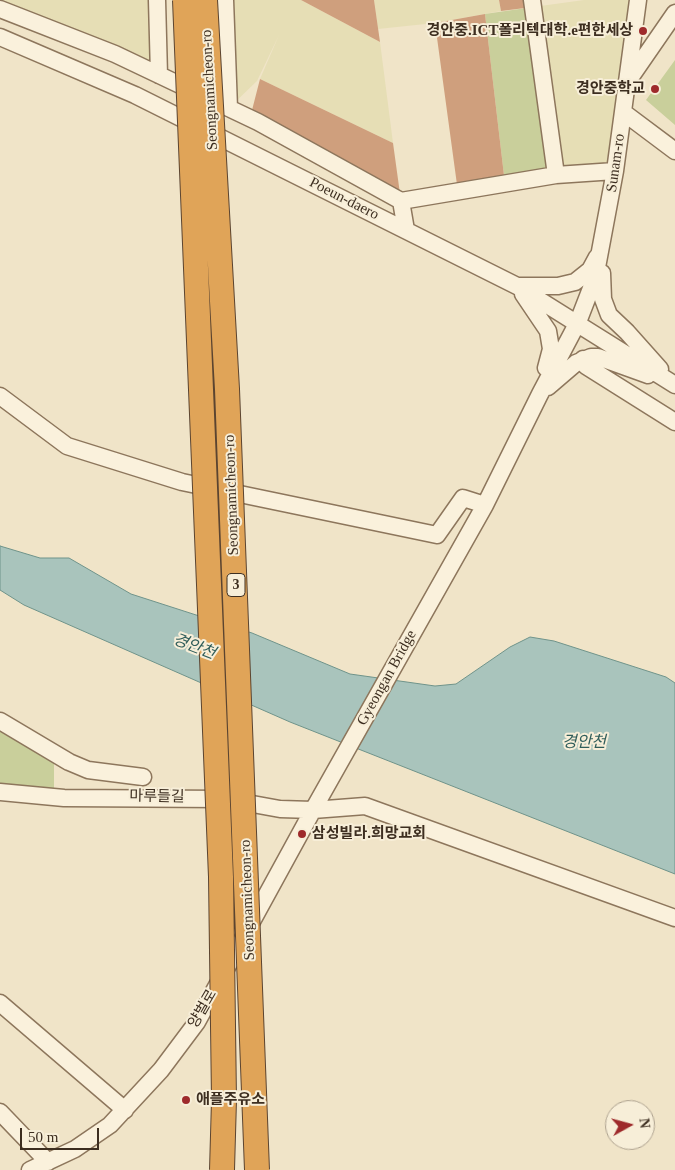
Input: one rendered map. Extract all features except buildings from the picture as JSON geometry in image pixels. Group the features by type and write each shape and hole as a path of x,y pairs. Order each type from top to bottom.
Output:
{"highway":[{"name":"Seongnamicheon-ro","path":"185,0 222,877 224,1090 222,1170"},
{"name":"Seongnamicheon-ro","path":"205,0 227,389 257,1170"}],"street":[{"path":"157,0 159,75"},
{"path":"225,0 229,108"},
{"path":"532,0 556,175"},
{"name":"Sunam-ro","path":"540,394 591,293 602,249 615,171 638,0"},
{"path":"0,9 115,54 229,108 401,201 556,175 615,171"},
{"path":"627,83 675,12"},
{"name":"Poeun-daero","path":"0,38 144,99 518,286 674,384"},
{"path":"623,112 675,151"},
{"path":"618,149 629,138 651,132"},
{"path":"401,201 406,230"},
{"path":"518,286 558,286 575,282 590,270 602,249"},
{"path":"602,249 603,299 609,315 674,384"},
{"path":"518,286 542,320 551,340 551,349 540,394"},
{"path":"540,394 583,359 598,356 674,384"},
{"path":"583,359 586,366 675,422"},
{"name":"Gyeongan Bridge","path":"316,804 485,505 540,394"},
{"path":"0,396 67,446 182,482 437,535 462,498 485,505"},
{"path":"0,720 69,762 88,770 142,777"},
{"name":"마루들길","path":"0,792 64,798 225,799 280,808 316,804 365,806 675,918"},
{"name":"양벌로","path":"30,1170 93,1138 125,1110 161,1070 197,1022 316,804"},
{"path":"0,1003 125,1110"},
{"path":"0,1112 48,1162"}],"shaded area":[{"path":"0,0 157,0 159,75 0,9"},
{"path":"225,0 301,0 380,42 393,143 260,79 279,35 257,81 229,108"},
{"path":"374,0 499,0 501,11 435,23 378,29"},
{"path":"584,0 638,0 615,171 556,175 533,7"}],"green space":[{"path":"533,7 556,175 505,184 485,14"},
{"path":"675,60 675,125 646,100"},
{"path":"0,727 54,762 54,788 28,789 0,786"}],"water":[{"name":"경안천","path":"0,546 40,558 69,558 131,594 252,633 350,674 435,686 456,684 510,647 530,637 554,641 666,677 675,683 675,874 290,722 24,605 0,590"}],"place":[{"name":"경안중.ICT폴리텍대학.e편한세상","path":"643,31"},
{"name":"경안중학교","path":"655,89"},
{"name":"삼성빌라.희망교회","path":"302,834"},
{"name":"애플주유소","path":"186,1100"}]}
